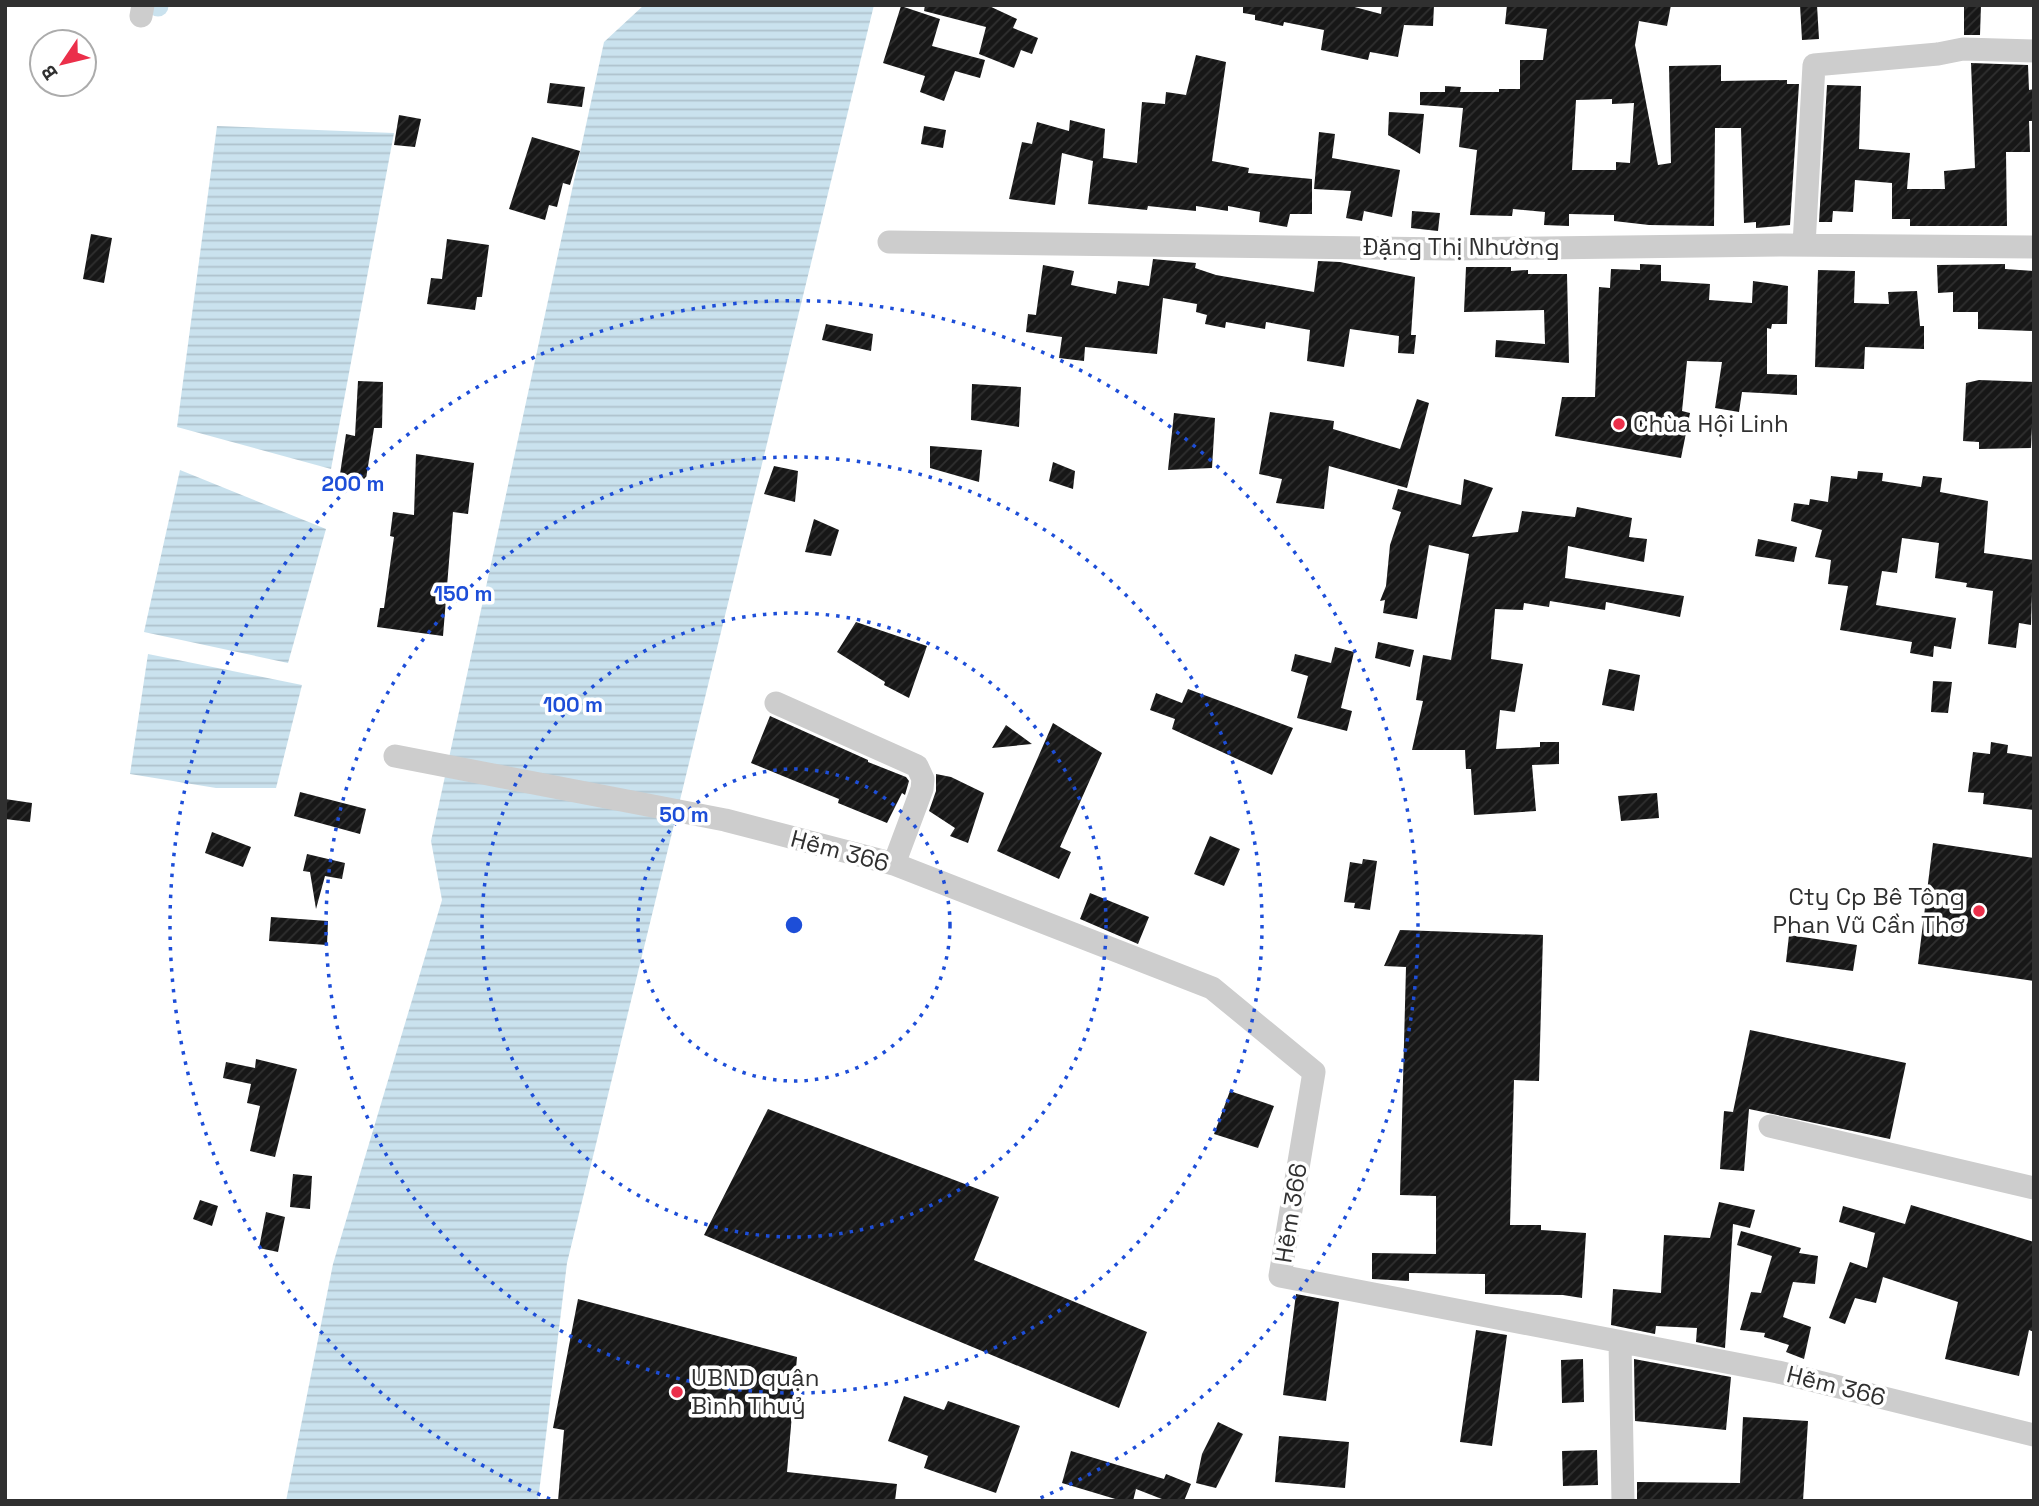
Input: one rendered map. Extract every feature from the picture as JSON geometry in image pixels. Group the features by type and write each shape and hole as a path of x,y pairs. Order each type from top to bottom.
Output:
{"street":[{"path":"1804,245 1814,65 1938,54 1963,49 2034,51"},
{"name":"Đặng Thị Nhường","path":"888,242 1452,249 1804,245 2034,247"},
{"path":"776,703 917,766 923,779 922,789 894,864"},
{"name":"Hẽm 366","path":"394,756 725,820 894,864 1212,988 1314,1072 1280,1276 1778,1372 2034,1435"},
{"path":"1770,1126 2034,1188"},
{"path":"1620,1343 1623,1501"}],"water":[{"path":"644,5 874,5 567,1263 538,1501 286,1501 333,1264 442,900 431,841 604,42"},
{"path":"217,126 394,133 331,469 177,427"},
{"path":"180,470 326,529 288,663 144,632"},
{"path":"148,654 302,685 276,788 216,788 130,774"}],"building":[{"path":"925,5 987,5 1017,19 1013,28 1038,38 1032,54 1021,50 1014,68 979,54 986,27 924,11"},
{"path":"1243,5 1347,5 1381,14 1382,5 1434,5 1433,26 1404,25 1398,57 1370,52 1368,60 1321,50 1324,30 1284,22 1283,26 1255,20 1255,15 1243,13"},
{"path":"1507,5 1671,5 1667,26 1639,21 1635,45 1658,165 1671,163 1669,66 1721,65 1721,81 1787,80 1787,84 1799,84 1790,225 1756,228 1756,222 1744,223 1741,128 1715,128 1714,226 1649,225 1614,221 1614,215 1569,214 1569,226 1544,225 1545,212 1513,209 1512,216 1470,215 1477,150 1459,147 1463,108 1420,105 1420,92 1445,92 1445,86 1461,87 1460,92 1520,89 1520,60 1543,60 1547,29 1505,24","holes":["1612,99 1612,104 1634,103 1630,163 1616,162 1616,170 1572,170 1576,100"]},
{"path":"1800,5 1817,5 1819,39 1802,40"},
{"path":"1964,5 1981,5 1980,35 1964,35"},
{"path":"901,6 940,19 932,46 985,60 980,78 955,71 944,101 920,92 925,76 883,63"},
{"path":"1196,55 1226,62 1212,161 1249,168 1248,173 1312,179 1312,214 1290,214 1287,227 1259,222 1260,212 1228,206 1228,211 1196,206 1196,211 1148,206 1147,210 1088,204 1093,161 1062,153 1055,205 1009,199 1022,142 1032,144 1037,122 1069,131 1070,120 1105,129 1103,158 1137,163 1142,102 1165,104 1166,92 1186,95"},
{"path":"1971,63 2028,65 2029,90 2034,89 2034,121 2029,121 2030,152 2006,152 2007,226 1910,226 1910,219 1892,219 1892,183 1855,180 1853,212 1833,211 1832,222 1819,222 1827,85 1861,86 1859,149 1910,153 1907,189 1945,189 1944,171 1975,168"},
{"path":"550,83 585,87 582,107 547,103"},
{"path":"1389,112 1424,114 1420,154 1388,135"},
{"path":"399,115 421,119 415,147 394,145"},
{"path":"924,126 946,130 943,148 921,144"},
{"path":"1319,132 1335,134 1332,158 1400,170 1392,217 1364,211 1362,221 1346,218 1351,191 1314,189"},
{"path":"532,137 580,151 570,185 563,183 557,207 549,205 545,220 509,209"},
{"path":"1412,211 1440,213 1438,231 1411,228"},
{"path":"91,234 112,238 104,283 83,279"},
{"path":"447,239 489,245 482,297 477,297 475,310 427,304 431,278 442,279"},
{"path":"1153,259 1196,263 1195,268 1216,275 1314,292 1318,261 1340,262 1415,277 1411,335 1416,335 1414,354 1398,353 1399,336 1350,329 1344,367 1307,361 1310,330 1266,322 1265,329 1226,322 1225,328 1205,324 1207,315 1196,312 1197,304 1163,298 1157,354 1085,347 1084,361 1059,358 1062,337 1026,332 1028,314 1036,315 1043,265 1074,271 1071,285 1116,294 1118,281 1149,286"},
{"path":"1640,264 1661,265 1661,281 1710,284 1709,300 1752,303 1753,281 1788,286 1787,324 1772,324 1771,329 1767,328 1767,374 1797,375 1797,395 1742,392 1739,412 1715,408 1722,362 1687,361 1682,411 1690,413 1681,458 1555,436 1562,397 1595,397 1599,287 1610,288 1611,269 1640,270"},
{"path":"2005,264 2005,269 2034,271 2032,331 1978,329 1978,312 1953,312 1953,292 1938,293 1937,265"},
{"path":"1466,267 1511,267 1511,271 1528,270 1528,274 1567,274 1569,363 1495,357 1496,340 1545,344 1544,310 1464,312"},
{"path":"1818,270 1855,271 1854,303 1889,304 1888,292 1917,291 1920,326 1924,326 1924,349 1865,347 1864,369 1815,367"},
{"path":"826,324 873,334 871,351 822,340"},
{"path":"1979,380 2034,382 2031,448 1979,449 1979,442 1963,441 1966,383"},
{"path":"358,381 383,382 382,428 374,428 366,479 340,474 346,434 355,436"},
{"path":"972,384 1021,387 1019,427 971,420"},
{"path":"1417,399 1429,403 1407,488 1329,466 1324,509 1276,503 1282,479 1259,474 1270,412 1334,421 1333,429 1400,449"},
{"path":"1174,413 1215,418 1212,468 1168,470"},
{"path":"930,446 982,450 979,482 930,468"},
{"path":"416,454 474,463 468,514 453,512 443,636 377,627 380,608 384,608 394,537 390,536 393,512 414,515"},
{"path":"1053,462 1075,471 1073,489 1049,481"},
{"path":"774,466 798,471 795,502 764,494"},
{"path":"1858,471 1883,473 1882,481 1921,487 1923,476 1942,478 1940,492 1988,501 1984,553 2033,560 2031,625 2019,623 2016,648 1988,644 1993,591 1966,587 1967,583 1935,578 1939,543 1902,538 1897,573 1882,571 1876,605 1956,618 1951,649 1934,646 1933,657 1910,653 1912,642 1840,630 1848,586 1828,584 1831,560 1815,557 1822,530 1791,521 1794,503 1809,505 1810,499 1828,502 1831,476 1857,479"},
{"path":"1464,479 1493,488 1472,537 1518,532 1522,511 1575,517 1577,507 1632,518 1629,537 1647,539 1644,562 1568,546 1565,578 1684,596 1680,617 1606,602 1605,610 1550,601 1549,607 1524,603 1523,610 1495,609 1491,659 1523,664 1515,712 1500,710 1496,749 1540,747 1540,742 1559,742 1559,764 1532,765 1536,811 1474,815 1471,769 1466,769 1465,750 1412,750 1423,701 1416,700 1423,655 1451,660 1469,554 1429,545 1417,619 1383,613 1385,600 1380,601 1386,586 1390,545 1401,512 1392,509 1398,489 1461,505"},
{"path":"814,519 839,530 831,556 805,552"},
{"path":"1758,539 1797,547 1794,562 1755,556"},
{"path":"856,622 927,646 909,698 884,685 885,682 837,652"},
{"path":"1378,642 1414,650 1410,667 1375,658"},
{"path":"1335,647 1354,652 1341,708 1352,711 1347,731 1297,718 1308,676 1291,671 1295,654 1331,663"},
{"path":"1609,669 1640,675 1634,711 1602,705"},
{"path":"1933,681 1952,682 1948,713 1931,712"},
{"path":"1188,689 1293,728 1272,775 1172,729 1175,719 1150,710 1156,693 1182,703"},
{"path":"770,716 906,777 909,781 905,795 902,793 887,823 838,803 839,799 751,763"},
{"path":"1053,723 1102,753 1060,847 1071,852 1059,879 997,851"},
{"path":"1006,725 1032,744 992,748"},
{"path":"1991,742 2008,745 2007,753 2034,757 2034,810 1983,804 1984,793 1968,792 1973,752 1990,754"},
{"path":"936,774 951,777 984,793 968,843 950,836 955,828 929,811 936,791"},
{"path":"300,792 366,809 360,834 294,816"},
{"path":"1657,793 1659,818 1621,821 1618,796"},
{"path":"5,799 32,803 30,822 5,819"},
{"path":"212,832 251,847 243,867 205,853"},
{"path":"1210,836 1240,849 1224,886 1194,874"},
{"name":"Cty Cp Bê Tông Phan Vũ Cần Thơ","path":"1933,843 2034,858 2034,981 1918,964"},
{"path":"307,854 345,863 342,879 325,876 316,909 310,872 303,871"},
{"path":"1363,859 1377,861 1370,910 1354,908 1355,903 1344,902 1350,862 1362,864"},
{"path":"1090,893 1149,917 1138,944 1080,919"},
{"path":"271,917 328,921 327,945 269,941"},
{"path":"1400,930 1543,935 1539,1081 1514,1080 1510,1225 1541,1225 1541,1230 1586,1233 1582,1298 1563,1295 1485,1294 1485,1274 1409,1273 1409,1281 1372,1279 1372,1253 1436,1254 1436,1196 1400,1195 1406,967 1384,966"},
{"path":"1789,935 1857,945 1853,971 1786,962"},
{"path":"1750,1030 1906,1063 1890,1139 1749,1109 1744,1171 1720,1169 1724,1111 1733,1112"},
{"path":"256,1059 297,1069 275,1157 250,1151 260,1106 247,1103 251,1084 223,1078 226,1062 255,1068"},
{"path":"1230,1091 1274,1106 1258,1148 1214,1134"},
{"path":"768,1109 999,1197 974,1260 1147,1332 1119,1408 704,1235"},
{"path":"293,1174 312,1176 310,1209 290,1207"},
{"path":"200,1200 218,1206 212,1226 193,1219"},
{"path":"1719,1202 1755,1210 1750,1228 1733,1224 1725,1348 1696,1342 1697,1328 1656,1326 1655,1334 1611,1325 1613,1289 1661,1293 1664,1235 1710,1238"},
{"path":"1911,1205 2034,1242 2034,1332 2029,1330 2019,1376 1945,1359 1958,1302 1883,1277 1876,1303 1855,1298 1845,1324 1829,1318 1850,1262 1867,1268 1875,1233 1839,1222 1843,1206 1905,1224"},
{"path":"266,1212 285,1217 278,1252 259,1248"},
{"path":"1741,1231 1801,1248 1799,1253 1818,1256 1815,1284 1793,1282 1783,1317 1811,1327 1804,1359 1786,1352 1789,1345 1764,1337 1765,1333 1740,1330 1751,1292 1761,1293 1772,1256 1737,1245"},
{"path":"1296,1294 1339,1302 1326,1401 1283,1395"},
{"name":"UBND quận Bình Thuỷ","path":"578,1299 797,1357 787,1472 897,1484 895,1501 558,1501 564,1430 553,1428"},
{"path":"1476,1330 1507,1335 1492,1446 1460,1442"},
{"path":"1583,1359 1584,1402 1562,1403 1561,1360"},
{"path":"1634,1359 1731,1377 1726,1430 1635,1421"},
{"path":"904,1396 944,1410 948,1401 1020,1426 996,1493 924,1468 928,1456 888,1441"},
{"path":"1743,1417 1808,1421 1803,1501 1637,1501 1637,1482 1740,1483"},
{"path":"1218,1422 1243,1434 1216,1488 1196,1483 1202,1454"},
{"path":"1279,1436 1349,1442 1345,1488 1275,1482"},
{"path":"1597,1450 1598,1485 1563,1486 1562,1451"},
{"path":"1071,1451 1164,1479 1166,1474 1191,1484 1184,1501 1167,1501 1136,1489 1133,1501 1122,1501 1062,1483"}],"place":[{"name":"Chùa Hội Linh","path":"1619,424"},
{"name":"Cty Cp Bê Tông Phan Vũ Cần Thơ","path":"1979,911"},
{"name":"UBND quận Bình Thuỷ","path":"677,1392"}]}
